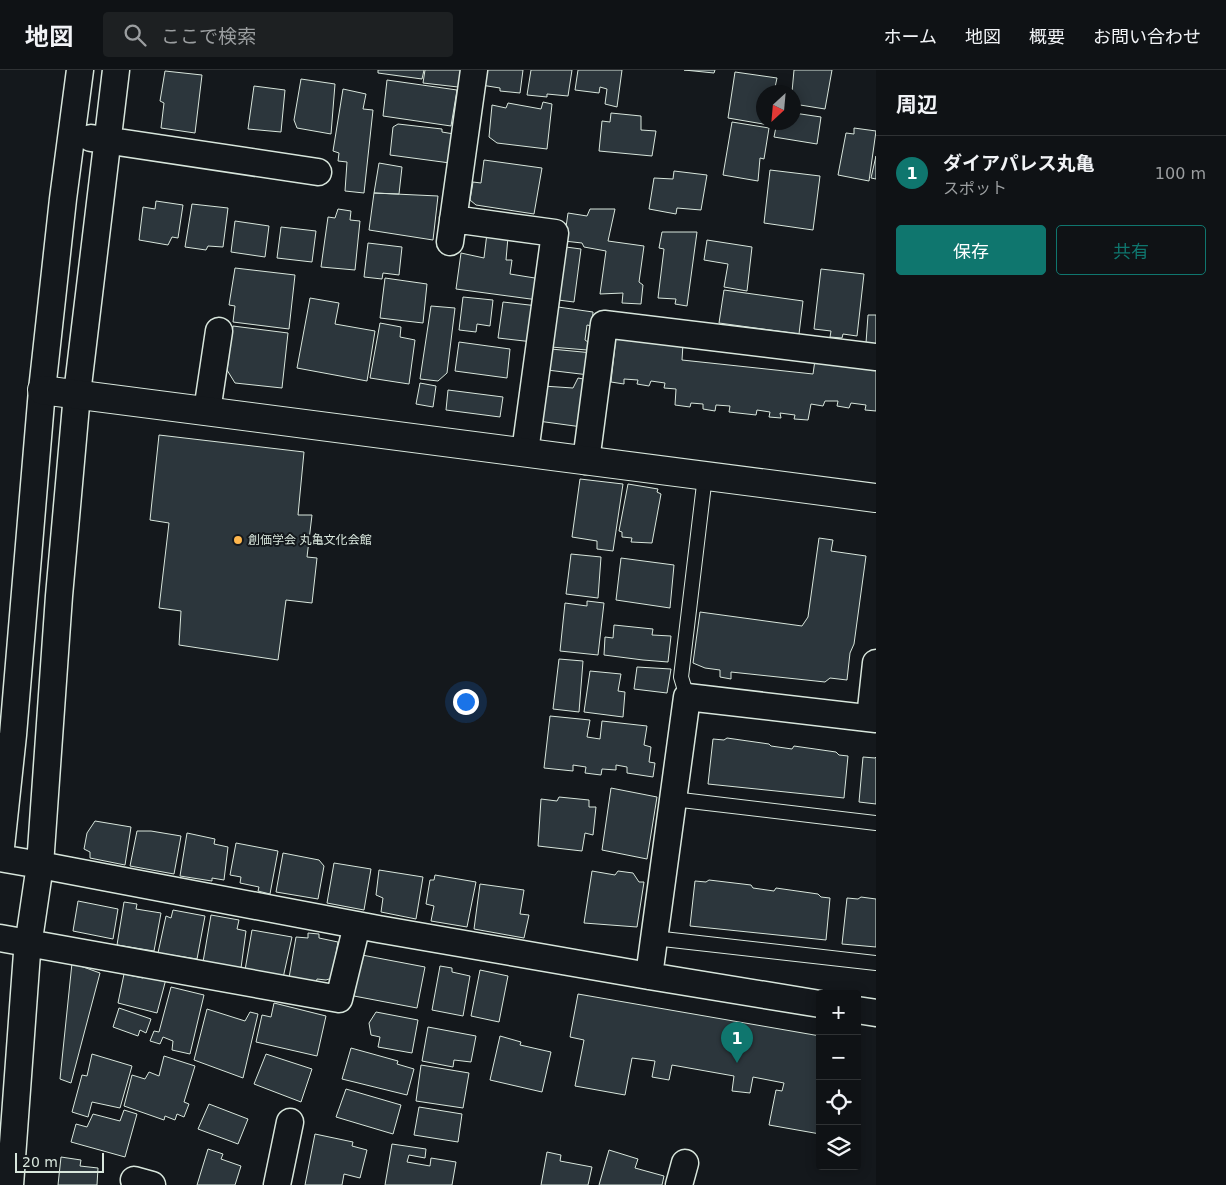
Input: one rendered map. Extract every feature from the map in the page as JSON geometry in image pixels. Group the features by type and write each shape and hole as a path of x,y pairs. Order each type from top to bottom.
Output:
{"street":[{"path":"80,70 42,390 14,725 0,857 357,925 816,1003"},
{"path":"10,1185 29,944 40,865 59,596 77,394 116,70"},
{"path":"474,70 452,230 555,233 525,452"},
{"path":"72,135 318,172"},
{"path":"586,460 604,324 876,357"},
{"path":"206,411 219,331"},
{"path":"42,390 876,498"},
{"path":"649,976 687,697 873,718 876,662"},
{"path":"0,938 338,1000 357,925"},
{"path":"861,1011 876,1013"},
{"path":"277,1185 290,1122"}],"lane":[{"path":"687,697 680,677 705,476"},
{"path":"673,799 876,823"},
{"path":"654,938 876,962"}],"building":[{"path":"378,70 424,70 422,79 378,73"},
{"path":"425,70 461,70 458,87 423,83"},
{"path":"483,70 523,70 520,93 500,91 500,88 481,85"},
{"path":"531,70 572,70 568,96 547,94 547,97 527,95"},
{"path":"578,70 622,70 617,107 605,104 607,89 600,87 599,93 575,90"},
{"path":"684,70 715,70 714,73"},
{"path":"794,70 832,70 825,109 801,105 801,85 793,85"},
{"path":"165,71 202,75 195,133 161,128 164,103 160,101"},
{"path":"735,72 777,78 776,85 756,85 756,123 728,118"},
{"path":"301,79 335,84 331,134 297,128 294,120"},
{"path":"387,80 457,90 451,126 383,116"},
{"path":"254,86 285,90 281,132 248,129"},
{"path":"343,89 366,94 363,109 373,110 364,193 345,191 347,162 338,161 339,153 333,151"},
{"path":"543,102 552,104 547,149 497,143 489,137 492,105 506,108 508,103 541,109"},
{"path":"611,113 641,116 641,130 656,131 652,156 599,151 602,121 610,122"},
{"path":"801,114 821,117 817,144 774,137 775,130 801,130"},
{"path":"732,122 756,126 756,130 769,130 764,159 760,158 758,181 723,175"},
{"path":"398,124 442,129 442,132 454,134 450,163 390,155 393,127"},
{"path":"854,128 876,131 869,181 838,175 846,133 854,134"},
{"path":"876,156 876,179 871,178"},
{"path":"484,160 542,168 534,214 476,205 470,200 473,182 481,183"},
{"path":"379,163 402,167 399,194 374,193"},
{"path":"770,170 820,176 813,230 764,223"},
{"path":"674,171 707,175 701,210 677,208 676,214 649,209 654,178 673,179"},
{"path":"374,193 438,196 433,240 369,230"},
{"path":"156,201 183,205 178,238 172,237 168,245 139,240 143,207 155,209"},
{"path":"192,204 228,208 223,247 208,246 206,250 185,247"},
{"path":"338,209 351,211 350,220 360,221 355,270 321,267 328,217 335,218"},
{"path":"590,209 615,209 608,241 644,246 639,282 643,285 641,304 622,303 623,293 600,294 606,251 584,247 582,243 564,241 568,213 587,216"},
{"path":"235,221 269,226 265,257 231,252"},
{"path":"281,227 316,231 312,262 277,258"},
{"path":"662,232 697,232 687,306 675,304 676,299 658,298 664,249 659,248"},
{"path":"487,233 508,237 506,260 512,260 510,274 541,279 538,300 456,289 461,253 484,258"},
{"path":"707,240 752,247 747,291 724,287 728,264 704,260"},
{"path":"368,243 402,247 399,275 383,273 382,279 364,277"},
{"path":"566,247 581,249 574,302 558,300"},
{"path":"235,268 295,275 289,329 233,322 235,306 229,305"},
{"path":"821,269 864,274 857,336 843,334 842,338 830,337 831,331 814,329"},
{"path":"385,278 427,284 423,323 380,318"},
{"path":"724,290 803,301 799,334 719,323"},
{"path":"463,297 493,300 490,326 477,324 476,332 459,330"},
{"path":"310,298 339,303 335,324 375,331 367,381 297,368"},
{"path":"503,302 538,306 533,342 498,338"},
{"path":"431,306 455,308 447,373 438,381 420,379"},
{"path":"558,307 593,312 592,326 587,325 585,340 588,342 587,350 551,347"},
{"path":"868,315 876,315 876,344 866,343"},
{"path":"380,323 401,327 400,337 415,340 409,384 370,378"},
{"path":"233,326 288,333 282,388 235,383 227,370"},
{"path":"616,336 683,344 682,360 813,374 815,360 876,365 876,411 865,410 866,405 851,403 849,408 837,406 838,401 825,401 823,406 811,404 808,420 794,419 795,415 780,413 781,418 769,417 770,412 757,410 756,415 729,412 730,406 716,405 715,411 703,409 703,404 691,403 690,407 675,405 676,389 664,388 665,383 651,381 649,386 637,384 638,380 624,379 624,384 611,382"},
{"path":"459,342 510,349 507,378 455,371"},
{"path":"551,349 593,353 589,375 547,370"},
{"path":"578,378 589,380 582,427 538,421 543,386 573,388"},
{"path":"420,383 436,386 433,407 416,404"},
{"path":"448,390 503,397 500,417 446,410"},
{"name":"創価学会 丸亀文化会館","path":"159,435 304,452 298,515 312,515 307,557 317,558 312,603 286,600 278,660 179,645 181,611 159,608 169,523 150,520"},
{"path":"580,479 623,484 613,551 597,549 597,541 572,537"},
{"path":"628,484 658,489 657,492 661,494 652,543 631,542 632,538 622,537 622,532 619,531"},
{"path":"819,538 833,540 831,551 866,556 847,680 830,678 825,682 731,672 731,679 720,677 720,670 705,668 693,663 700,612 802,626 808,617"},
{"path":"571,554 601,557 598,598 566,594"},
{"path":"621,558 674,565 670,608 616,600"},
{"path":"587,601 604,603 598,655 560,651 565,603 587,606"},
{"path":"614,625 653,629 652,635 671,636 668,662 604,655 605,637 613,638"},
{"path":"559,659 583,661 579,712 553,709"},
{"path":"637,667 671,669 667,693 634,689"},
{"path":"590,671 621,674 618,691 625,692 623,717 584,712"},
{"path":"550,716 590,720 587,737 600,739 602,721 647,726 644,745 651,747 649,762 655,763 653,777 627,773 627,767 616,765 616,770 602,769 601,775 585,773 586,767 573,765 573,771 544,768"},
{"path":"727,738 792,749 794,746 836,752 839,755 848,756 844,798 708,784 713,739 724,740"},
{"path":"863,757 876,757 876,804 859,802"},
{"path":"611,788 657,797 647,859 602,850"},
{"path":"559,797 589,800 589,807 596,807 593,835 585,833 582,851 538,846 541,799 557,801"},
{"path":"95,821 131,827 125,865 90,858 90,852 84,849 87,833"},
{"path":"137,831 151,831 181,836 174,874 130,866"},
{"path":"187,833 215,839 214,844 228,847 224,880 212,878 212,881 180,876"},
{"path":"236,843 278,851 270,894 258,891 259,887 240,883 241,877 230,875"},
{"path":"283,853 319,860 324,866 318,899 276,892"},
{"path":"334,863 371,869 364,910 327,903"},
{"path":"379,870 423,877 416,919 381,912 383,898 376,895"},
{"path":"592,871 615,875 618,871 633,873 639,882 644,882 637,927 584,923"},
{"path":"435,875 476,882 467,927 431,921 434,906 426,904 430,880 434,880"},
{"path":"709,880 751,885 753,888 774,891 776,888 818,894 821,897 830,898 826,940 690,926 695,881 706,882"},
{"path":"480,884 524,890 520,914 529,915 524,938 474,929"},
{"path":"861,897 876,899 876,947 842,944 847,898 858,899"},
{"path":"78,901 118,909 113,939 73,931"},
{"path":"124,902 137,904 136,909 161,913 154,951 117,945"},
{"path":"173,910 205,916 197,959 158,953 166,916 171,918"},
{"path":"211,915 239,920 237,929 246,931 241,968 203,962"},
{"path":"252,930 292,937 283,978 245,970"},
{"path":"308,933 319,934 319,938 338,942 332,978 326,980 317,979 316,983 289,978 296,937 308,938"},
{"path":"362,955 425,967 417,1008 354,996"},
{"path":"72,963 100,973 71,1083 60,1079"},
{"path":"440,966 452,968 452,972 470,976 463,1016 432,1010"},
{"path":"480,970 508,976 499,1022 471,1016"},
{"path":"124,974 143,978 144,974 166,979 157,1013 118,1003"},
{"path":"171,987 204,995 190,1054 172,1050 173,1041 163,1037 160,1044 150,1041 154,1031 159,1032"},
{"path":"578,994 816,1035 816,1133 769,1125 776,1090 782,1091 784,1083 753,1077 750,1093 732,1091 734,1076 672,1065 669,1080 652,1077 655,1061 632,1058 625,1095 575,1086 584,1040 570,1037"},
{"path":"274,1003 326,1016 317,1056 256,1042 262,1015 271,1017"},
{"path":"119,1008 151,1019 146,1033 140,1030 138,1036 113,1027"},
{"path":"207,1009 245,1021 250,1012 258,1014 243,1078 194,1060"},
{"path":"376,1012 418,1020 412,1053 378,1047 380,1037 371,1035 369,1023"},
{"path":"428,1027 476,1036 471,1062 454,1060 453,1067 422,1061"},
{"path":"500,1036 521,1042 520,1045 551,1052 542,1092 490,1080"},
{"path":"351,1048 398,1061 397,1064 414,1069 407,1095 342,1079"},
{"path":"92,1054 132,1066 120,1108 92,1102 88,1117 72,1112 82,1075 87,1076"},
{"path":"266,1054 312,1069 301,1102 254,1084"},
{"path":"164,1056 195,1066 184,1102 189,1104 184,1117 177,1114 175,1120 165,1116 164,1120 124,1106 132,1075 145,1079 149,1072 159,1076"},
{"path":"421,1065 469,1073 463,1108 416,1101"},
{"path":"346,1089 401,1105 393,1134 336,1117"},
{"path":"209,1104 248,1119 238,1144 198,1129"},
{"path":"419,1107 462,1114 458,1142 414,1135"},
{"path":"124,1110 137,1114 125,1157 71,1142 76,1124 87,1127 93,1114 120,1121"},
{"path":"315,1134 353,1142 352,1146 367,1150 360,1178 344,1174 342,1185 305,1185"},
{"path":"392,1144 426,1149 425,1158 409,1155 407,1162 430,1166 431,1158 456,1162 452,1185 385,1185"},
{"path":"208,1149 223,1154 221,1159 241,1166 235,1185 197,1185"},
{"path":"609,1150 638,1159 635,1168 664,1176 662,1185 599,1185"},
{"path":"547,1152 561,1155 560,1161 592,1167 588,1185 541,1185"},
{"path":"61,1157 81,1160 80,1166 98,1168 97,1185 58,1185"}],"place":[{"name":"創価学会 丸亀文化会館","path":"238,540"},
{"name":"ダイアパレス丸亀","path":"737,1063"}]}
